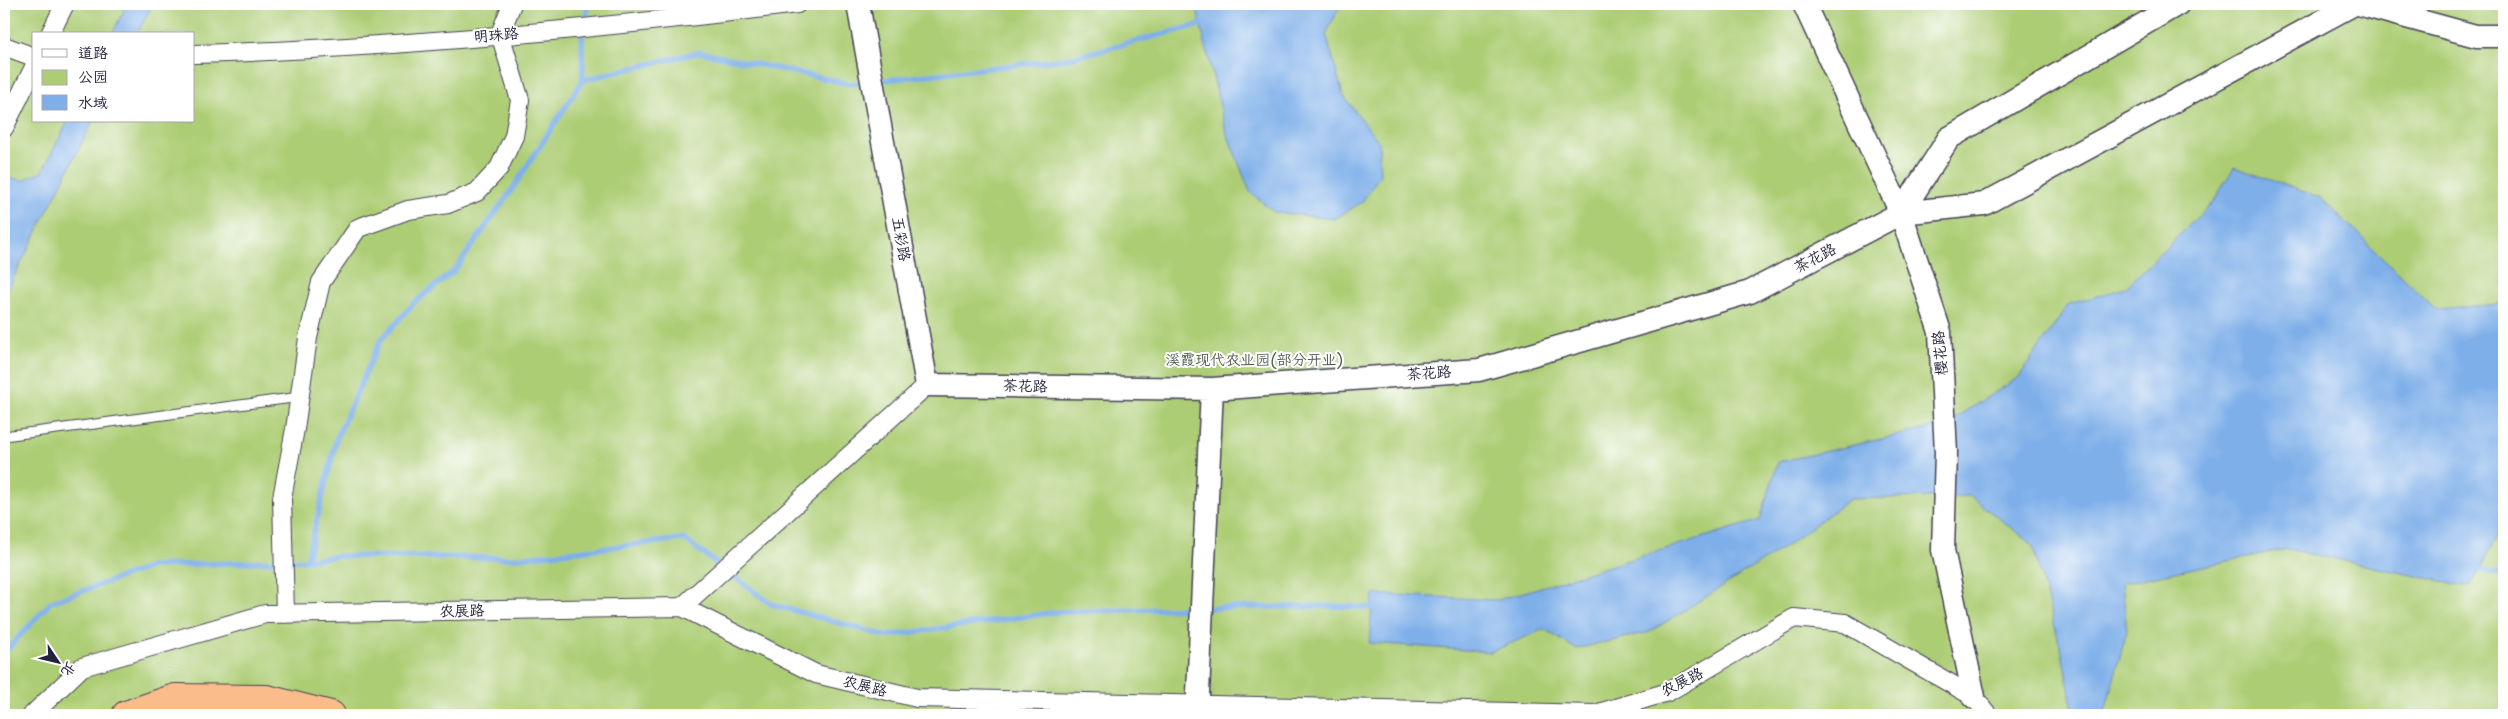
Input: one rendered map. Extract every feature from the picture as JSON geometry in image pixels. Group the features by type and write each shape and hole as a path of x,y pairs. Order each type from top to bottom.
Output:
{"highway":[{"path":"126,715 175,698 267,699 331,715"}],"street":[{"path":"51,32 65,4"},
{"path":"285,614 282,498 300,397 308,338 321,282 358,228 408,210 448,204 477,192 499,168 514,136 520,100 500,34 512,4"},
{"name":"明珠路","path":"195,54 269,52 500,34 596,26 797,4"},
{"name":"五彩路","path":"858,4 928,385"},
{"name":"樱花路","path":"1804,4 1901,213 1940,332 1946,453 1943,550 1974,697"},
{"path":"1901,213 1949,138 2178,4"},
{"path":"1901,213 1984,204 2356,4 2476,36 2504,36"},
{"path":"4,46 32,56"},
{"path":"4,128 32,71"},
{"name":"茶花路","path":"928,385 1212,389 1479,370 1750,292 1901,213"},
{"path":"682,607 928,385"},
{"path":"1197,710 1212,389"},
{"name":"农展路","path":"32,715 82,667 265,614 682,607 816,674 917,698 1197,710 1595,714 1668,692 1794,618 1845,623 1974,697 1988,715"}],"lane":[{"path":"4,436 300,397"}],"green space":[{"name":"溪霞现代农业园(部分开业)","path":"4,4 2504,4 2504,715 4,715"}],"water":[{"path":"127,4 153,4 138,32 113,32"},
{"path":"1200,4 1341,4 1326,34 1343,95 1379,142 1380,175 1362,202 1335,219 1274,212 1250,192 1226,131 1197,10"},
{"path":"67,122 92,122 4,297 4,177 22,180 42,172"},
{"path":"2234,167 2321,198 2436,309 2501,304 2504,311 2504,524 2470,587 2286,549 2122,583 2127,631 2104,715 2074,715 2062,653 2032,544 1970,496 1850,499 1782,549 1650,632 1576,649 1544,629 1491,652 1369,643 1373,594 1498,600 1760,520 1778,462 1944,425 2019,377 2069,304 2125,288 2214,201"}],"waterway":[{"path":"307,560 337,437 380,341 414,303 455,270 511,191 583,80 582,38 588,4"},
{"path":"877,81 1066,59 1207,23"},
{"path":"583,80 700,52 850,84 868,82"},
{"path":"4,653 51,602 153,566 307,560 337,556 516,558 684,539 771,604 886,636 1058,612 1197,608"},
{"path":"2474,569 2504,574"},
{"path":"1207,608 1335,606 1377,608"}]}
